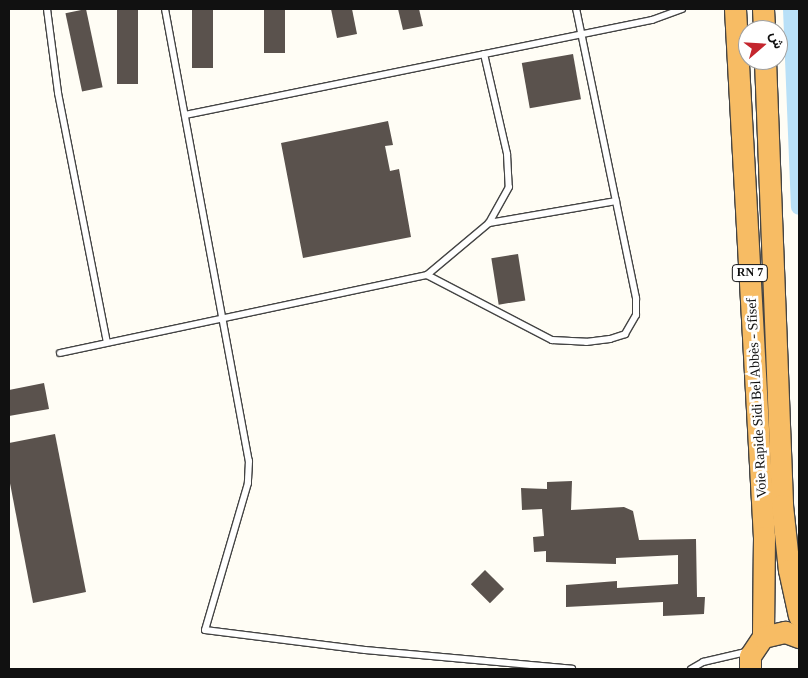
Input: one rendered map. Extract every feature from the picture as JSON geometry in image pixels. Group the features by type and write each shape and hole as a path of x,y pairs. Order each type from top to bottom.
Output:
{"highway":[{"name":"Voie Rapide Sidi Bel Abbès - Sfisef","path":"736,9 764,537 755,652"},
{"name":"Voie Rapide Sidi Bel Abbès - Sfisef","path":"765,70 782,505 789,570 799,616"},
{"path":"755,652 785,632 799,637"}],"lane":[{"path":"48,9 58,93 107,342"},
{"path":"165,9 248,451 248,482 205,630 364,650 572,669"},
{"path":"427,274 552,340 586,342 610,339 625,334 636,315 636,298 576,9"},
{"path":"185,115 652,20 682,9"},
{"path":"60,353 427,274 489,223 509,187 507,154 484,54"},
{"path":"489,223 616,201"},
{"path":"691,669 703,662 755,652"}],"building":[{"path":"86,9 103,87 82,92 65,13"},
{"path":"117,9 138,9 138,84 117,84"},
{"path":"192,9 213,9 213,68 192,68"},
{"path":"264,9 285,9 285,53 264,53"},
{"path":"331,9 352,9 357,34 337,38"},
{"path":"398,9 419,9 423,26 403,30"},
{"path":"573,54 581,99 530,108 522,63"},
{"path":"388,121 393,145 385,146 390,171 399,169 411,237 303,258 281,143"},
{"path":"518,254 525,300 499,305 491,258"},
{"path":"44,383 49,409 9,416 9,390"},
{"path":"55,434 86,592 33,603 9,478 9,443"},
{"path":"572,481 571,510 624,507 633,511 639,540 696,539 697,597 705,597 704,614 663,616 663,602 566,607 566,585 617,581 617,588 678,584 678,555 616,558 616,564 546,562 546,551 534,552 533,537 544,536 542,509 522,510 521,488 547,489 547,482"},
{"path":"485,570 504,589 490,603 471,584"}],"waterway":[{"path":"791,9 799,207"}]}
